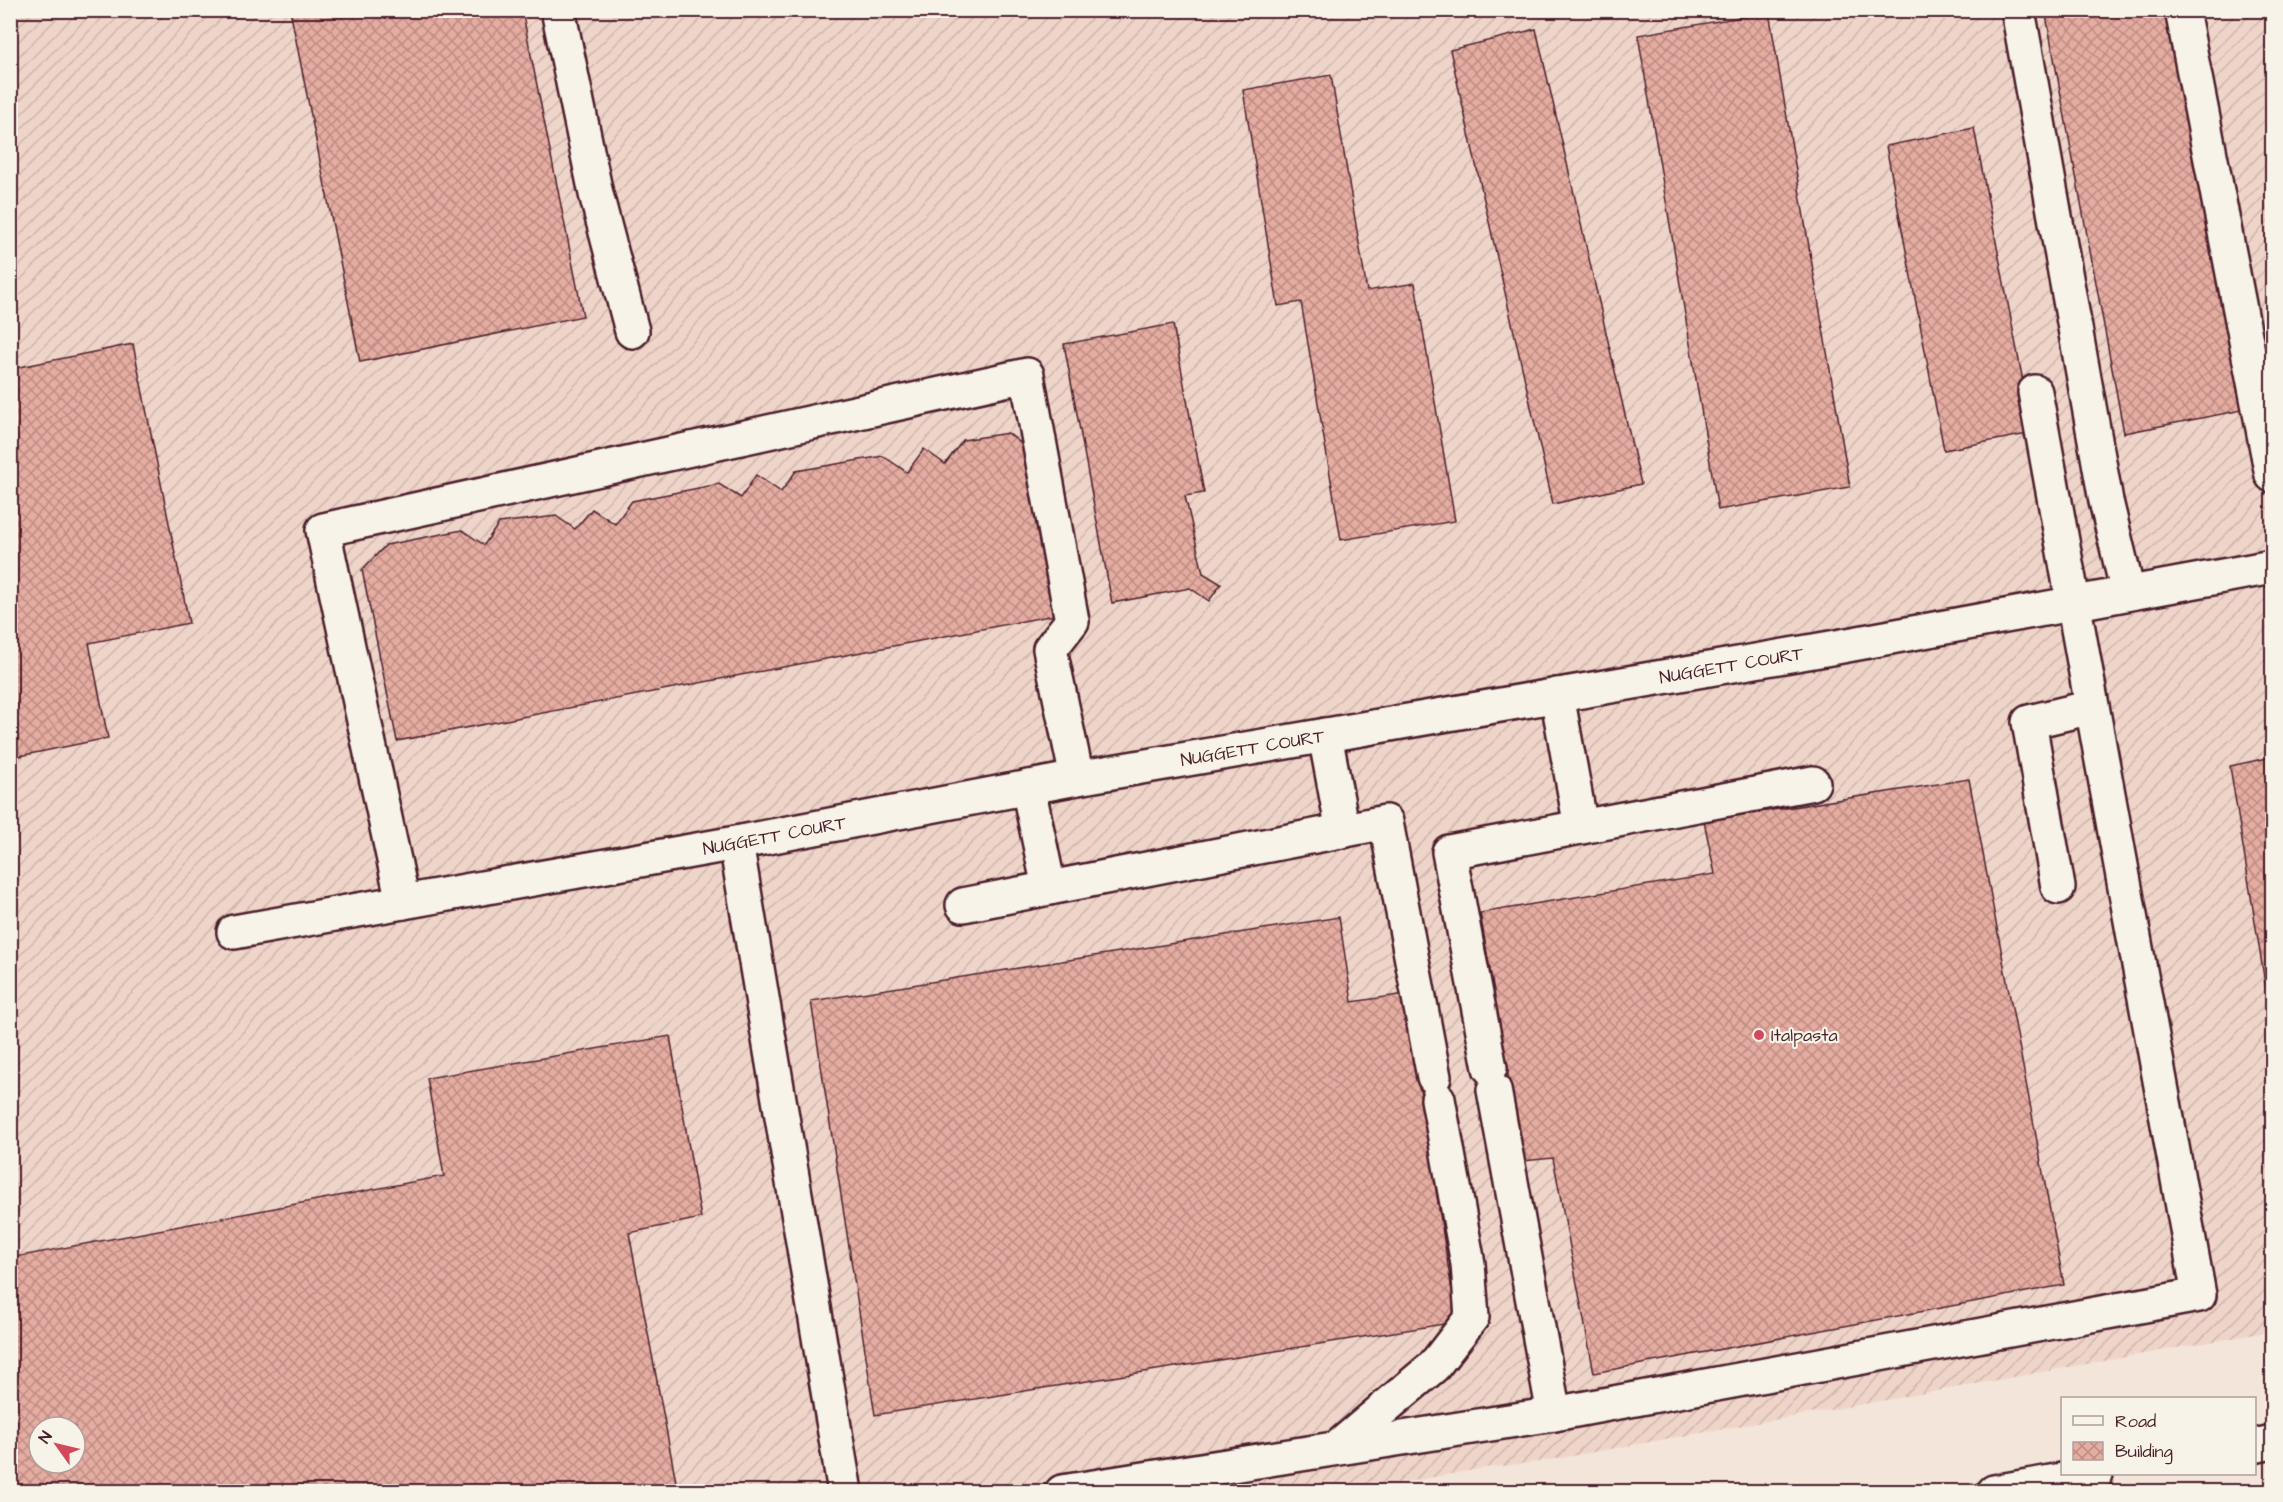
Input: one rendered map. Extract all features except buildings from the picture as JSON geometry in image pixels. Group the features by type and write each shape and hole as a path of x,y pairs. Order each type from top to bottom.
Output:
{"street":[{"path":"558,10 596,194 632,331"},
{"path":"2018,10 2106,501 2128,593"},
{"path":"2182,10 2272,476"},
{"path":"403,902 323,530 1027,375 1072,621 1050,649 1077,778"},
{"path":"1062,1491 1554,1414 2199,1295 2035,392"},
{"name":"NUGGETT COURT","path":"234,932 736,843 1077,778 2272,567"},
{"path":"1557,695 1581,827"},
{"path":"2058,887 2029,722 2092,707"},
{"path":"1325,735 1343,831"},
{"path":"1554,1414 1449,852 1814,783"},
{"path":"1028,787 1049,888"},
{"path":"963,904 1386,822 1468,1264 1472,1317 1434,1366 1337,1448"},
{"path":"736,843 844,1491"},
{"path":"2256,1446 2272,1442"},
{"path":"1994,1491 2085,1475"}],"shaded area":[{"path":"10,11 2272,11 2272,1331 1538,1462 1485,1468 1354,1491 11,1491"}],"place":[{"name":"Italpasta","path":"1759,1035"}]}
